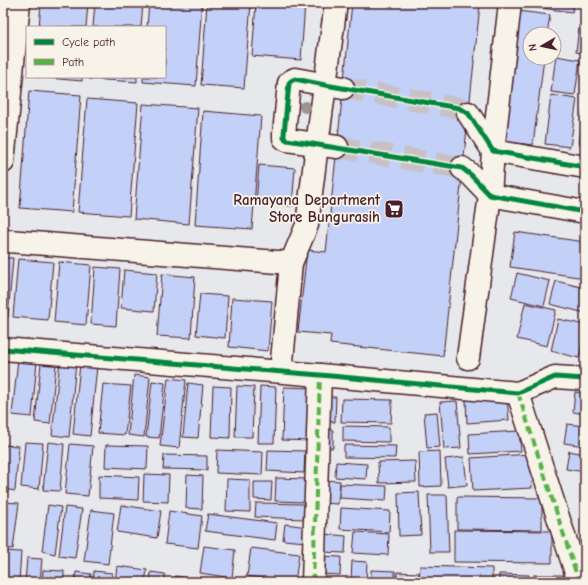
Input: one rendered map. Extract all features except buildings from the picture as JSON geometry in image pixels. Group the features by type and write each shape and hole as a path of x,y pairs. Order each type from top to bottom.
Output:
{"street":[{"path":"3,162 19,3"},
{"path":"282,361 291,263 307,225 327,146 334,87 336,3"},
{"path":"468,358 490,195 493,151 510,3"},
{"path":"327,146 288,140 284,138 289,83 295,79 334,87"},
{"path":"468,113 493,151 585,167"},
{"path":"462,168 471,175 490,195 585,212"},
{"path":"3,240 291,263"},
{"path":"3,349 518,393 555,376 585,379"},
{"path":"313,582 320,375"},
{"path":"518,393 579,582"}],"tunnel":[{"path":"343,88 459,108 468,113"},
{"path":"337,147 462,168"}],"marked path":[{"path":"313,582 320,375"},
{"path":"518,393 579,582"}],"cycle path":[{"path":"585,167 493,151 468,113 459,108 295,79 289,83 284,134 284,138 287,140 462,168 471,175 490,195 585,212"},
{"path":"3,349 518,393 555,377 585,379"}],"place":[{"name":"Ramayana Department Store Bungurasih","path":"394,209"}]}
